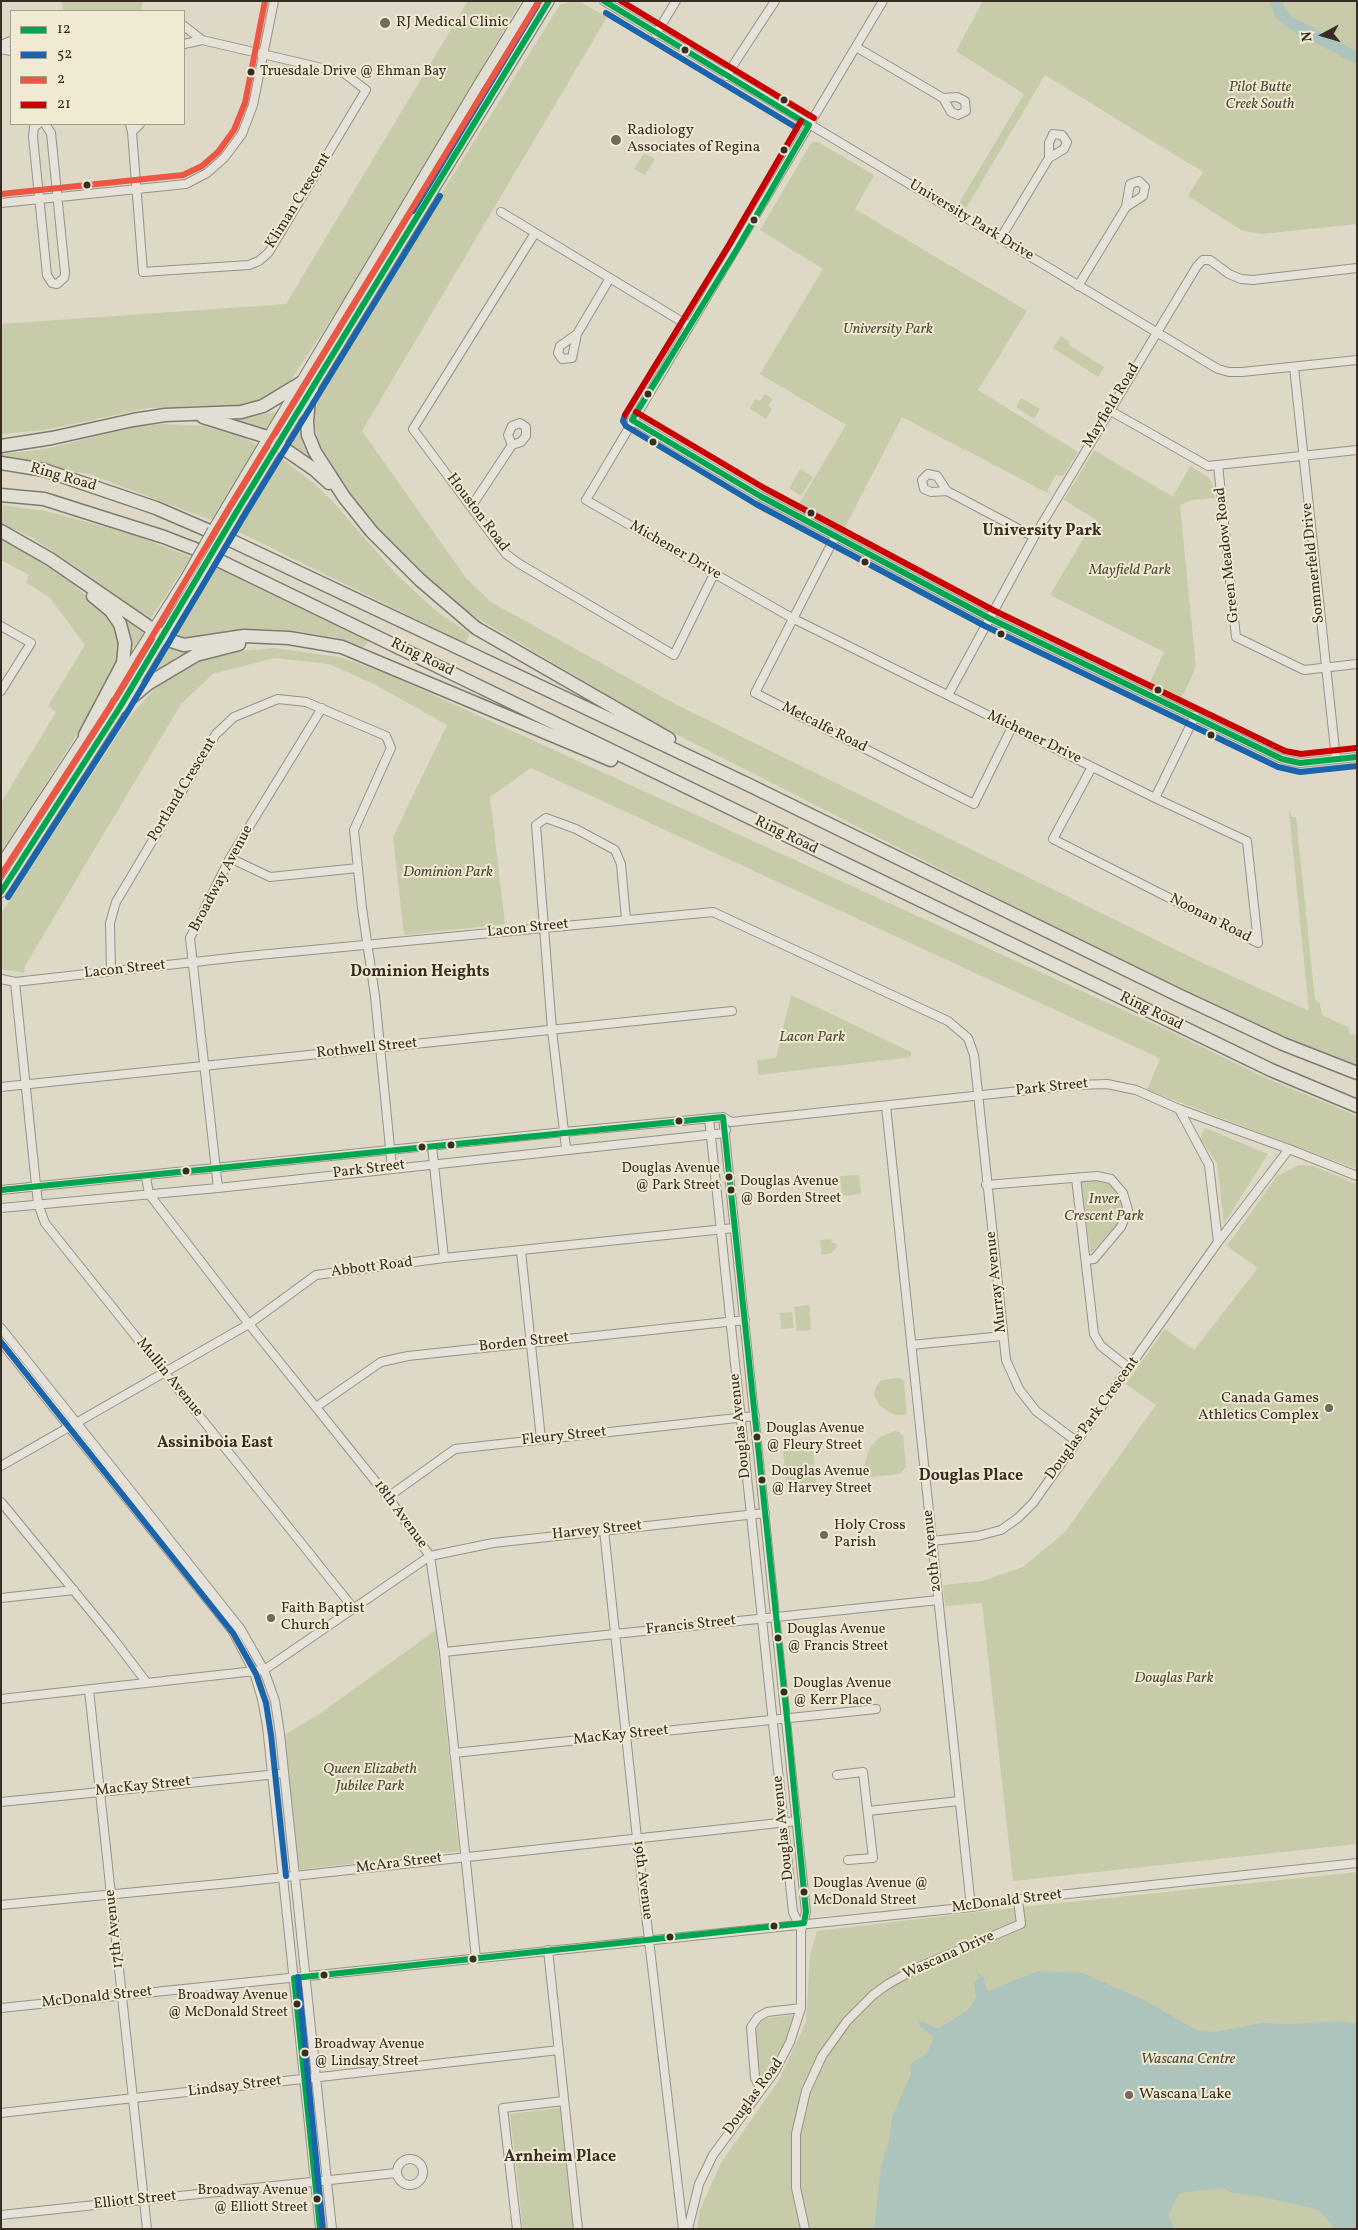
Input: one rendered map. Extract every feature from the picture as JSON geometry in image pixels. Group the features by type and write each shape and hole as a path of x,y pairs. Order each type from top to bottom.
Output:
{"highway":[{"path":"1,446 52,438 133,420 192,414 241,412 256,408 280,397 301,383"},
{"path":"312,390 307,408 308,436 315,452 344,497 372,532 420,580 476,628 747,784"},
{"path":"192,414 239,427 273,440 315,470 344,497"},
{"name":"Ring Road","path":"1,463 44,470 156,508 207,530"},
{"name":"Ring Road","path":"1,495 44,499 164,537 195,550"},
{"path":"1,530 50,558 121,606 158,634 184,644 244,636 289,638 342,647 734,811"},
{"name":"Ring Road","path":"230,540 747,784 1178,995 1283,1044 1357,1073"},
{"path":"50,558 111,611 120,624 125,643 123,663 85,735"},
{"name":"Ring Road","path":"218,560 1271,1070 1357,1106"},
{"path":"120,707 150,683 196,656 236,644 289,638"}],"main road":[{"path":"1,892 120,707 158,634 273,440 301,383 530,1"},
{"path":"273,440 312,390 549,1"},
{"path":"1,864 85,735 158,634"}],"street":[{"path":"1,203 186,184 207,173 224,158 242,134 253,105 274,1"},
{"name":"University Park Drive","path":"604,1 726,76 1218,369 1229,372 1357,360"},
{"path":"656,34 676,1"},
{"path":"726,76 774,1"},
{"name":"Michener Drive","path":"883,1 586,500 792,618 1155,798"},
{"path":"185,27 202,40 262,55"},
{"path":"185,44 202,40"},
{"path":"856,47 944,98"},
{"name":"Kliman Crescent","path":"137,189 143,272 249,265 269,252 366,90 344,73 262,55"},
{"path":"37,125 34,127 33,137 47,275 52,283 57,284 64,278 65,273 51,134 46,125"},
{"path":"130,125 137,189"},
{"path":"132,132 139,125"},
{"path":"1000,239 1049,158"},
{"path":"1078,286 1126,207"},
{"path":"501,212 689,326"},
{"name":"Houston Road","path":"534,233 413,429 506,554 518,563 674,655 714,574"},
{"name":"Mayfield Road","path":"948,695 1034,537 1197,266 1203,260 1210,260 1229,274 1241,279 1253,280 1357,268"},
{"path":"577,334 610,278"},
{"name":"Sommerfeld Drive","path":"1294,367 1302,456 1336,759"},
{"name":"Green Meadow Road","path":"1109,410 1201,464 1208,466 1357,450"},
{"path":"632,420 760,496 989,618 1290,761 1300,763 1357,757"},
{"path":"471,507 512,445"},
{"name":"Green Meadow Road","path":"1218,465 1236,637 1304,670 1357,664"},
{"path":"947,491 1034,537"},
{"name":"Metcalfe Road","path":"835,537 755,693 974,804 1012,727"},
{"path":"1,626 30,642 1,691"},
{"name":"Portland Crescent","path":"112,971 110,923 116,902 216,734 234,717 278,699 306,702 322,708 386,736 391,748 354,830 368,945"},
{"name":"Broadway Avenue","path":"218,1188 191,963 190,938 230,858 322,708"},
{"path":"1155,798 1195,716"},
{"name":"Noonan Road","path":"1092,767 1053,839 1258,943 1247,841 1155,798"},
{"path":"566,1148 542,927 536,825 546,818 576,829 615,850 621,864 626,919"},
{"path":"230,858 270,877 358,868"},
{"name":"Lacon Street","path":"1,979 15,982 542,927 712,912 948,1021 968,1038 974,1055 977,1096"},
{"path":"368,945 392,1168"},
{"path":"15,982 36,1187"},
{"name":"Rothwell Street","path":"1,1087 732,1011"},
{"name":"Park Street","path":"731,1122 1076,1085 1107,1084 1136,1090 1179,1109 1357,1176"},
{"name":"Murray Avenue","path":"977,1096 1006,1360 1025,1398 1036,1411 1076,1441"},
{"name":"20th Avenue","path":"886,1106 971,1907"},
{"path":"1179,1109 1209,1165 1218,1242"},
{"path":"723,1117 731,1122 725,1133"},
{"name":"Park Street","path":"1,1190 146,1177 390,1150 723,1117"},
{"name":"Douglas Avenue","path":"723,1117 806,1912 801,1926"},
{"name":"Douglas Avenue","path":"709,1118 792,1912 801,1926"},
{"name":"Park Street","path":"1,1208 218,1188 566,1148 725,1133"},
{"path":"432,1146 444,1258"},
{"name":"Douglas Park Crescent","path":"932,1541 1000,1530 1018,1518 1033,1503 1218,1242 1289,1149"},
{"path":"986,1185 1096,1176 1111,1179 1123,1193 1128,1210 1121,1227 1116,1233 1094,1258 1086,1260"},
{"name":"18th Avenue","path":"146,1177 149,1194 249,1324 388,1496 430,1556 444,1652 476,1958"},
{"path":"1076,1178 1094,1334 1101,1346 1129,1368"},
{"name":"Mullin Avenue","path":"36,1187 38,1204 45,1223 354,1609"},
{"name":"Abbott Road","path":"1,1466 249,1324 316,1275 444,1258 734,1228"},
{"path":"521,1251 541,1439"},
{"name":"Borden Street","path":"316,1407 381,1362 408,1356 745,1320"},
{"path":"1,1328 240,1628 264,1670 275,1701 284,1774 307,1976 332,2229"},
{"path":"912,1345 1003,1336"},
{"path":"1,1342 232,1630 254,1672 264,1708 273,1775 320,2229"},
{"name":"Fleury Street","path":"388,1496 455,1449 755,1416"},
{"path":"1,1502 74,1590 147,1684"},
{"name":"Harvey Street","path":"430,1556 493,1543 765,1513"},
{"name":"19th Avenue","path":"604,1530 637,1838 683,2229"},
{"path":"1,1699 264,1670 430,1556"},
{"path":"1,1598 74,1590"},
{"name":"Francis Street","path":"444,1652 938,1600"},
{"name":"17th Avenue","path":"89,1690 147,2229"},
{"name":"MacKay Street","path":"454,1753 876,1710"},
{"path":"837,1775 863,1772 873,1858 848,1860"},
{"name":"MacKay Street","path":"1,1802 284,1774"},
{"path":"868,1811 959,1801"},
{"name":"McAra Street","path":"1,1905 797,1821"},
{"name":"McDonald Street","path":"1,2008 650,1939 801,1926 1357,1863"},
{"name":"Wascana Drive","path":"805,2229 796,2188 796,2134 806,2091 822,2056 846,2021 867,2000 888,1984 919,1967 1021,1924 1018,1900"},
{"name":"Douglas Road","path":"688,2229 695,2198 706,2170 722,2142 784,2056 796,2026 801,2008 801,1926"},
{"path":"548,1950 578,2229"},
{"path":"761,2089 754,2078 751,2027 758,2017 767,2012 801,2008"},
{"name":"Lindsay Street","path":"1,2113 559,2050"},
{"path":"517,2229 504,2108 564,2101"},
{"name":"Elliott Street","path":"1,2215 396,2173"}],"green space":[{"path":"62,1 143,1 141,10 63,10"},
{"path":"468,1 521,1 354,285 290,381 275,394 253,405 148,408 44,430 1,434 1,324 286,304"},
{"path":"578,1 607,17 362,431 466,578 491,602 675,704 1203,963 1309,1011 1290,811 1292,817 1296,817 1315,1000 1320,1003 1322,1015 1348,1027 1350,1035 1357,1034 1357,1065 1284,1037 1080,940 660,726 479,619 443,594 413,567 372,522 332,470 318,443 313,409 320,386 560,5"},
{"name":"Pilot Butte Creek South","path":"983,1 1357,1 1357,224 1261,234 1241,230 1188,196 1203,172 1045,75 965,210 958,205 1024,94 956,51"},
{"name":"University Park","path":"813,142 818,142 874,175 855,209 1027,311 978,390 1078,452 1063,476 1056,475 1047,491 1051,495 964,449 963,451 961,448 902,417 843,531 797,507 846,425 760,374 823,269 760,230"},
{"path":"644,153 655,159 645,175 634,169"},
{"path":"1061,336 1070,342 1069,345 1104,367 1098,377 1053,348"},
{"path":"765,394 773,399 768,406 772,409 766,419 750,409 755,399 760,401"},
{"path":"1021,398 1040,409 1034,419 1016,407"},
{"path":"279,411 264,435 224,418 248,418"},
{"path":"161,424 202,426 242,436 257,445 213,521 89,474 1,459 1,454 45,449 134,427"},
{"path":"300,427 302,428 303,444 315,464 288,448"},
{"name":"Mayfield Park","path":"1094,450 1173,497 1190,466 1208,477 1213,485 1215,498 1193,500 1180,505 1196,667 1179,704 1147,689 1164,652 1050,595 1095,519 1064,500"},
{"path":"282,459 314,483 335,504 396,574 435,610 470,634 465,643 237,531"},
{"path":"800,469 813,477 801,496 789,488"},
{"path":"1,505 46,511 131,534 191,557 149,621 72,564 29,536 1,524"},
{"path":"1,538 15,545 73,584 99,607 112,621 119,643 119,658 95,706 1,854 1,803 56,712 48,706 85,645 50,598 26,582 29,575 1,560"},
{"path":"217,565 244,581 369,640 364,647 337,638 297,631 260,629 184,638 175,634"},
{"path":"124,619 144,633 130,659 130,635"},
{"path":"167,645 205,646 150,677 149,675"},
{"name":"Dominion Park","path":"274,648 339,657 383,672 1167,1030 1268,1079 1357,1116 1357,1169 1147,1090 1160,1059 1153,1055 531,768 490,797 505,924 404,935 393,837 447,725 376,685 329,664 274,658 213,674 181,704 25,966 24,973 1,969 1,914 130,716 163,680 193,663 227,652"},
{"name":"Lacon Park","path":"791,995 911,1052 911,1057 758,1075 757,1060 776,1058"},
{"path":"1205,1128 1268,1154 1224,1224 1217,1163 1200,1139"},
{"name":"Douglas Park","path":"1299,1165 1313,1166 1357,1184 1357,1844 1013,1881 982,1603 945,1606 943,1585 983,1581 1023,1567 1065,1532 1156,1405 1126,1384 1165,1329 1194,1350 1258,1268 1227,1246 1277,1176"},
{"path":"859,1175 861,1194 842,1196 840,1176"},
{"name":"Inver Crescent Park","path":"1095,1180 1109,1182 1120,1195 1125,1209 1119,1226 1091,1253 1079,1181"},
{"path":"831,1239 832,1243 836,1243 837,1246 832,1253 822,1255 820,1240"},
{"path":"809,1305 811,1330 797,1331 794,1307"},
{"path":"792,1312 794,1328 781,1329 780,1313"},
{"path":"899,1378 904,1381 907,1415 896,1415 889,1412 879,1405 874,1395 876,1387 881,1380"},
{"path":"895,1431 903,1436 906,1467 900,1474 863,1478 865,1462 870,1447 880,1437"},
{"path":"812,1439 816,1484 787,1487 782,1442"},
{"name":"Queen Elizabeth Jubilee Park","path":"436,1630 459,1851 297,1870 284,1735 318,1715"},
{"name":"Wascana Centre","path":"1357,1872 1357,2229 697,2229 699,2212 721,2163 779,2080 806,2022 810,1955 817,1931 1022,1907"},
{"path":"792,2015 794,2017 787,2040 774,2066 761,2082 759,2079 756,2027 764,2019"},
{"path":"561,2108 574,2229 523,2229 510,2114"}],"water":[{"name":"Wascana Lake","path":"1038,1971 1083,1973 1144,2000 1196,2030 1214,2032 1261,2023 1289,2024 1340,2021 1357,2023 1357,2229 1335,2229 1319,2210 1259,2196 1232,2193 1224,2188 1179,2193 1168,2216 1174,2227 1169,2229 874,2229 881,2167 889,2141 892,2117 911,2074 910,2064 927,2053 934,2038 920,2026 922,2021 938,2029 968,2010 976,1997 974,1982 983,1976 988,1991"}],"waterway":[{"path":"1276,1 1281,14 1291,23 1357,58"},
{"path":"979,1974 980,1978"}],"transit line":[{"name":"2","path":"1,194 183,175 202,166 218,152 234,130 245,103 265,1"},
{"name":"2","path":"1,875 113,702 230,506 539,1"},
{"name":"12","path":"1,892 120,707 237,511 549,1"},
{"name":"12","path":"604,1 809,125"},
{"name":"21","path":"621,1 814,118"},
{"name":"52","path":"413,211 537,6"},
{"name":"52","path":"606,13 797,128 729,245 625,415 623,421 626,426 756,504 985,626 1278,767 1300,772 1357,766"},
{"name":"21","path":"625,415 729,245 801,121"},
{"name":"12","path":"632,420 737,249 809,125"},
{"name":"52","path":"8,897 128,711 244,516 440,196"},
{"name":"21","path":"636,412 764,488 993,610 1285,751 1301,754 1356,748"},
{"name":"12","path":"632,420 760,496 989,618 1282,759 1300,763 1357,757"},
{"name":"12","path":"1,1190 723,1117 787,1718 806,1912 804,1923 294,1978 320,2229"},
{"name":"52","path":"1,1342 233,1633 256,1674 266,1703 271,1735 286,1876"},
{"name":"52","path":"298,1977 323,2229"}],"place":[{"name":"RJ Medical Clinic","path":"385,23"},
{"name":"Truesdale Drive @ Ehman Bay","path":"251,72"},
{"name":"Radiology Associates of Regina","path":"616,140"},
{"name":"Douglas Avenue @ Park Street","path":"729,1177"},
{"name":"Douglas Avenue @ Borden Street","path":"731,1190"},
{"name":"Canada Games Athletics Complex","path":"1329,1408"},
{"name":"Douglas Avenue @ Fleury Street","path":"757,1437"},
{"name":"Douglas Avenue @ Harvey Street","path":"762,1480"},
{"name":"Holy Cross Parish","path":"824,1535"},
{"name":"Faith Baptist Church","path":"271,1618"},
{"name":"Douglas Avenue @ Francis Street","path":"778,1638"},
{"name":"Douglas Avenue @ Kerr Place","path":"784,1692"},
{"name":"Douglas Avenue @ McDonald Street","path":"804,1892"},
{"name":"Broadway Avenue @ McDonald Street","path":"297,2004"},
{"name":"Broadway Avenue @ Lindsay Street","path":"305,2053"},
{"name":"Wascana Lake","path":"1129,2095"},
{"name":"Broadway Avenue @ Elliott Street","path":"317,2199"}],"district":[{"name":"University Park","path":"1042,532"},
{"name":"Dominion Heights","path":"420,973"},
{"name":"Assiniboia East","path":"215,1444"},
{"name":"Douglas Place","path":"971,1477"},
{"name":"Arnheim Place","path":"560,2158"}]}
